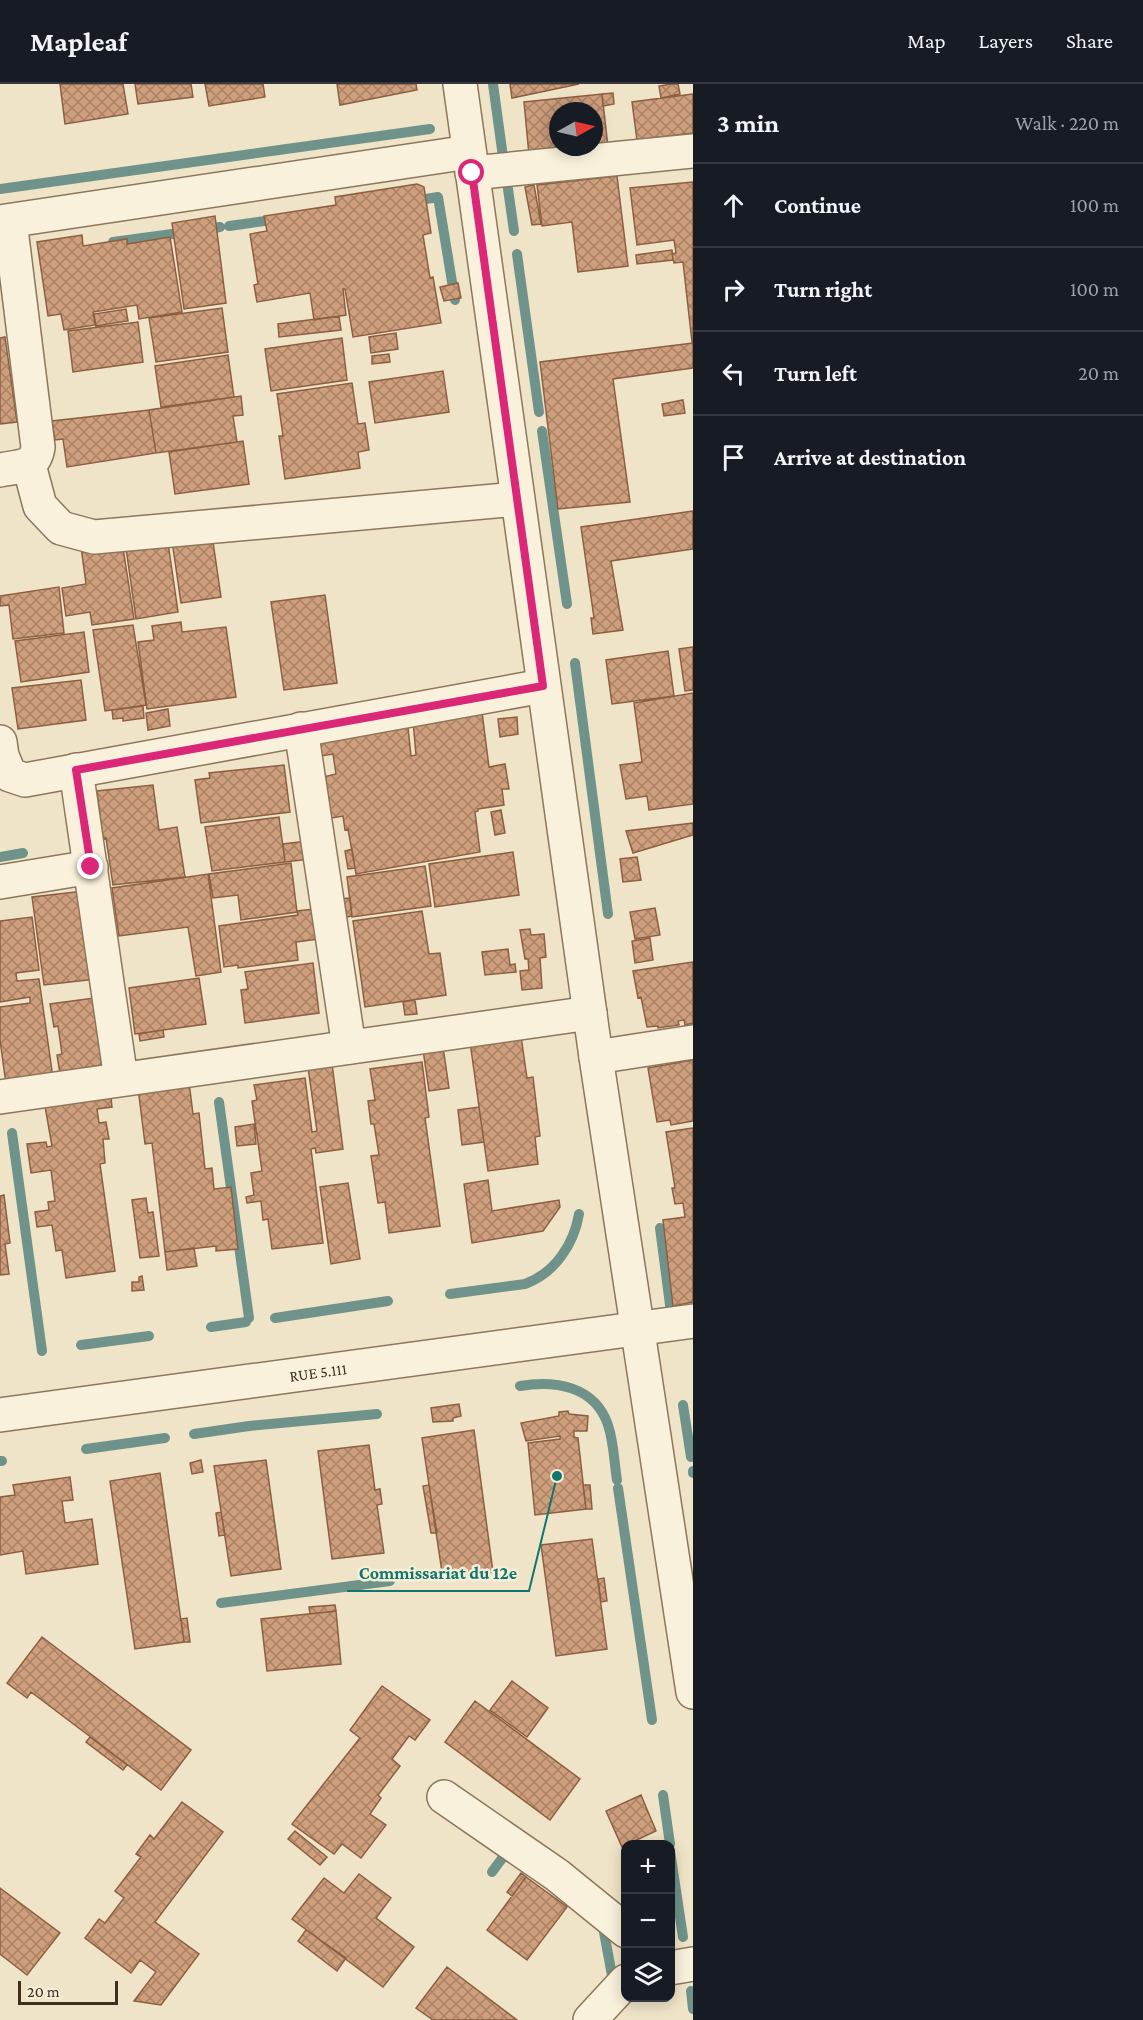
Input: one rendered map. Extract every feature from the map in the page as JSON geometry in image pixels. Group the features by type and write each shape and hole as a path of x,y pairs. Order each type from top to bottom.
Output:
{"street":[{"path":"460,84 596,1057 693,1692"},
{"path":"517,499 94,537 61,528 40,506 14,467 37,457 38,447 5,222 470,162 693,151"},
{"path":"0,742 2,756 10,775 25,780 543,686"},
{"path":"301,729 349,1047"},
{"path":"76,770 122,1079"},
{"path":"0,882 91,867"},
{"path":"0,1097 590,1013"},
{"path":"596,1057 693,1042"},
{"name":"RUE 5.111","path":"0,1415 693,1321"},
{"path":"444,1797 557,1875 621,1927"},
{"path":"675,1967 693,1964"},
{"path":"590,2020 621,1986"}],"building":[{"path":"60,84 123,84 128,114 65,124"},
{"path":"135,84 191,84 193,97 138,104"},
{"path":"205,84 263,84 265,97 209,106"},
{"path":"337,84 416,84 417,90 340,105"},
{"path":"510,84 579,84 512,98"},
{"path":"678,84 680,94 661,98 659,86"},
{"path":"613,93 614,104 603,106 602,94"},
{"path":"602,94 603,102 549,102 549,153 529,155 524,102"},
{"path":"693,94 693,133 637,140 632,102"},
{"path":"603,103 608,147 603,148"},
{"path":"617,176 628,266 578,272 572,222 542,226 537,185"},
{"path":"693,182 692,342 683,262 674,263 672,254 676,253 674,240 637,245 630,188"},
{"path":"417,184 424,187 431,233 423,235 441,323 353,337 345,289 343,289 346,315 314,320 310,293 257,302 254,285 258,284 250,234 267,231 264,216 336,205 335,197"},
{"path":"534,185 541,224 532,225 525,187"},
{"path":"215,216 226,303 184,309 172,223"},
{"path":"82,235 83,246 127,239 127,244 170,237 182,312 139,319 137,305 93,312 95,325 64,330 61,314 48,316 37,242"},
{"path":"672,250 673,260 637,264 636,255"},
{"path":"458,283 461,298 444,301 440,287"},
{"path":"222,308 228,352 156,362 149,318"},
{"path":"126,309 128,321 96,326 94,314"},
{"path":"339,316 341,330 279,337 278,324"},
{"path":"138,322 143,362 73,372 68,331"},
{"path":"396,333 398,349 371,353 369,337"},
{"path":"5,337 17,422 0,424 0,338"},
{"path":"342,338 347,380 271,391 265,349"},
{"path":"693,343 693,368 613,379 630,502 558,509 540,362"},
{"path":"389,354 390,362 372,364 372,356"},
{"path":"228,355 234,397 161,407 155,366"},
{"path":"443,371 449,412 375,423 369,382"},
{"path":"352,383 358,424 365,423 369,450 358,452 360,468 285,479 279,436 283,436 277,394"},
{"path":"241,396 243,415 233,416 237,442 156,453 149,410"},
{"path":"683,400 685,413 664,416 662,404"},
{"path":"149,410 156,453 67,467 63,439 55,440 52,421"},
{"path":"243,441 249,484 175,494 169,452"},
{"path":"693,511 693,549 611,561 623,630 593,634 591,618 594,618 581,527"},
{"path":"211,528 221,597 181,603 171,534"},
{"path":"167,536 178,612 136,619 125,541"},
{"path":"122,541 134,619 92,625 90,612 66,616 62,588 86,584 81,547"},
{"path":"59,587 64,633 13,639 9,605 0,606 0,596"},
{"path":"325,595 337,683 284,690 271,602"},
{"path":"181,622 182,632 226,627 236,697 147,709 138,642 154,640 152,626"},
{"path":"133,625 146,705 105,711 93,630"},
{"path":"84,632 89,672 21,682 15,641"},
{"path":"693,647 693,690 685,691 679,649"},
{"path":"668,651 674,696 612,704 606,660"},
{"path":"81,680 86,720 18,729 12,688"},
{"path":"693,693 693,804 649,810 647,796 626,799 620,765 642,762 634,703"},
{"path":"143,706 144,718 123,721 123,718 113,719 112,710"},
{"path":"168,709 170,726 148,730 146,713"},
{"path":"482,712 489,767 505,764 509,789 502,789 504,805 478,809 475,812 480,852 356,874 348,829 345,830 343,816 326,819 319,778 336,774 333,754 321,756 316,732 407,718 411,756 416,755 413,721"},
{"path":"517,717 518,734 500,737 498,719"},
{"path":"284,765 290,812 201,823 195,780 210,778 209,773"},
{"path":"153,785 159,830 177,827 185,877 113,885 106,838 103,839 97,791"},
{"path":"501,810 505,833 495,835 491,812"},
{"path":"279,817 285,862 212,871 205,827"},
{"path":"693,823 693,835 633,853 626,831"},
{"path":"307,841 310,859 285,862 283,844"},
{"path":"352,849 355,868 348,869 345,851"},
{"path":"513,852 519,895 435,907 429,864"},
{"path":"637,857 641,880 623,882 620,859"},
{"path":"291,863 297,912 241,920 238,895 213,898 209,874"},
{"path":"425,866 431,906 352,917 347,877"},
{"path":"208,874 221,972 196,976 188,927 119,936 112,888"},
{"path":"84,891 96,979 44,985 32,897"},
{"path":"350,898 352,916 342,918 339,899"},
{"path":"655,908 660,935 635,939 630,912"},
{"path":"314,909 318,939 296,942 298,960 238,968 238,965 224,967 219,926 298,915 297,911"},
{"path":"422,911 429,954 440,953 446,995 365,1007 353,921"},
{"path":"32,917 39,970 16,973 17,981 39,979 53,1078 6,1084 0,1040 0,1007 30,1003 30,997 0,1002 0,921"},
{"path":"530,929 531,935 544,934 546,957 540,958 542,988 522,990 520,971 529,970 520,930"},
{"path":"650,938 653,960 635,963 632,941"},
{"path":"508,949 510,965 515,964 516,972 485,975 482,952"},
{"path":"693,962 693,1023 685,1025 684,1020 678,1021 679,1025 647,1027 633,971"},
{"path":"313,963 319,1013 245,1023 241,990 248,989 245,972"},
{"path":"199,978 206,1024 135,1034 129,988"},
{"path":"94,998 106,1079 62,1086 57,1055 62,1054 58,1026 54,1027 50,1004"},
{"path":"415,1000 417,1014 405,1015 403,1002"},
{"path":"163,1030 164,1037 140,1041 139,1034"},
{"path":"521,1036 527,1078 533,1077 540,1136 535,1137 538,1164 488,1171 470,1042"},
{"path":"442,1040 449,1088 429,1091 422,1043"},
{"path":"331,1056 343,1149 316,1153 315,1148 311,1149 323,1243 272,1249 268,1219 263,1220 261,1201 247,1203 246,1197 254,1195 251,1173 262,1171 252,1101 257,1100 254,1085 305,1078 312,1132 317,1131 307,1060"},
{"path":"693,1060 693,1121 671,1125 670,1120 657,1122 648,1068"},
{"path":"422,1062 429,1117 425,1118 440,1226 389,1233 385,1202 378,1203 371,1156 379,1155 368,1101 375,1100 370,1069"},
{"path":"189,1082 193,1114 199,1113 205,1169 212,1168 214,1189 231,1187 238,1249 216,1251 216,1246 165,1252 152,1143 145,1144 138,1088"},
{"path":"110,1087 112,1107 97,1109 99,1123 106,1122 109,1139 103,1139 105,1163 100,1164 115,1271 66,1278 62,1250 56,1251 52,1225 37,1227 35,1212 49,1210 48,1202 55,1201 51,1170 31,1173 27,1144 46,1142 47,1147 52,1146 43,1095"},
{"path":"479,1107 484,1142 462,1145 458,1110"},
{"path":"254,1124 256,1144 237,1146 235,1127"},
{"path":"693,1128 693,1302 673,1306 663,1220 685,1217 683,1203 675,1204 672,1188 675,1188 666,1132"},
{"path":"488,1180 492,1211 559,1200 560,1207 543,1231 472,1243 464,1184"},
{"path":"348,1183 360,1259 331,1264 320,1187"},
{"path":"4,1195 10,1243 5,1244 9,1274 0,1275 0,1196"},
{"path":"146,1198 148,1213 153,1212 159,1256 140,1258 132,1200"},
{"path":"194,1248 197,1266 167,1270 165,1252"},
{"path":"142,1276 144,1290 132,1291 132,1282 139,1282 139,1277"},
{"path":"459,1404 461,1416 453,1418 453,1421 433,1422 431,1408"},
{"path":"568,1411 569,1414 588,1416 587,1431 574,1431 574,1437 578,1438 586,1509 535,1515 528,1443 560,1439 560,1436 526,1441 521,1423 559,1416 559,1412"},
{"path":"474,1430 493,1572 443,1579 422,1438"},
{"path":"369,1445 375,1490 380,1489 382,1504 377,1505 384,1553 332,1559 318,1451"},
{"path":"201,1460 203,1472 192,1474 190,1463"},
{"path":"266,1460 281,1569 231,1576 214,1466"},
{"path":"160,1473 184,1642 135,1649 110,1481"},
{"path":"70,1477 73,1500 62,1501 65,1523 92,1519 98,1564 26,1574 23,1551 0,1555 0,1497 15,1495 13,1485"},
{"path":"429,1485 437,1533 431,1533 423,1486"},
{"path":"583,1485 590,1485 592,1509 586,1509"},
{"path":"221,1512 225,1535 219,1536 216,1513"},
{"path":"592,1539 607,1649 556,1656 541,1545"},
{"path":"604,1578 607,1601 601,1602 598,1579"},
{"path":"335,1605 336,1611 310,1614 309,1607"},
{"path":"336,1611 341,1664 267,1671 261,1619"},
{"path":"187,1618 190,1642 184,1642 181,1619"},
{"path":"42,1637 191,1750 161,1790 31,1692 27,1698 7,1683"},
{"path":"512,1681 548,1708 527,1737 490,1710"},
{"path":"382,1686 430,1720 415,1740 409,1736 392,1759 400,1766 378,1795 381,1798 370,1814 386,1825 361,1858 342,1844 334,1854 292,1824 360,1738 350,1730"},
{"path":"475,1701 580,1779 550,1820 445,1742"},
{"path":"90,1737 127,1765 123,1770 86,1742"},
{"path":"641,1795 656,1831 637,1840 621,1840 621,1845 606,1811"},
{"path":"182,1802 223,1832 155,1922 199,1954 161,2005 134,2001 156,1972 140,1960 131,1973 85,1938 99,1919 105,1923 124,1898 115,1891 141,1857 136,1854 150,1835 154,1839"},
{"path":"295,1831 327,1857 320,1865 288,1839"},
{"path":"521,1873 526,1877 512,1896 507,1892"},
{"path":"359,1874 391,1898 376,1918 414,1947 383,1987 292,1919 324,1878 344,1893"},
{"path":"526,1877 567,1907 527,1960 487,1930"},
{"path":"0,1888 60,1933 27,1975 0,1954"},
{"path":"306,1930 346,1958 337,1971 298,1941"},
{"path":"447,1967 517,2020 433,2020 416,2008"}],"waterway":[{"path":"493,84 503,157"},
{"path":"0,189 430,129"},
{"path":"506,175 514,231"},
{"path":"414,201 438,197 455,300"},
{"path":"229,226 279,219"},
{"path":"202,230 220,227"},
{"path":"113,242 187,232"},
{"path":"517,254 539,412"},
{"path":"542,431 567,604"},
{"path":"575,663 608,914"},
{"path":"0,857 23,853"},
{"path":"219,1102 249,1318"},
{"path":"12,1133 42,1351"},
{"path":"450,1294 525,1284 536,1279 554,1265 568,1246 579,1214"},
{"path":"660,1228 672,1320"},
{"path":"275,1318 388,1301"},
{"path":"211,1327 246,1322"},
{"path":"81,1345 149,1336"},
{"path":"520,1386 560,1385 584,1394 594,1402 608,1425 617,1480"},
{"path":"683,1405 691,1457"},
{"path":"194,1434 249,1426 377,1414"},
{"path":"86,1449 165,1438"},
{"path":"618,1488 652,1720"},
{"path":"221,1603 390,1581"},
{"path":"663,1795 669,1840"},
{"path":"492,1872 509,1849 512,1851"},
{"path":"675,1884 683,1937"},
{"path":"604,1932 613,1981 611,1984"},
{"path":"691,1991 693,2009"}],"place":[{"name":"Commissariat du 12e","path":"557,1476"}],"route":[{"path":"91,867 76,770 543,686 472,173"}]}
